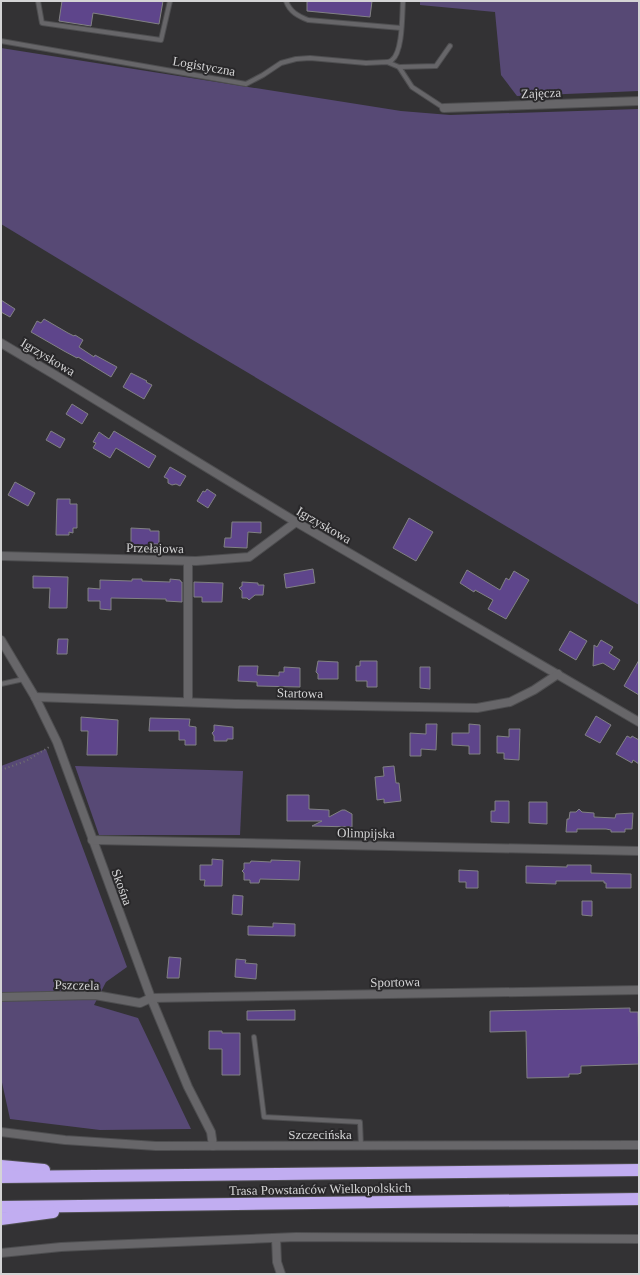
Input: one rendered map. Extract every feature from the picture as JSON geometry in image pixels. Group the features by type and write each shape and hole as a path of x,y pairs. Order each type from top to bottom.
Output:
{"highway":[{"path":"1,1166 109,1176"},
{"name":"Trasa Powstańców Wielkopolskich","path":"1,1177 639,1170"},
{"name":"Trasa Powstańców Wielkopolskich","path":"1,1207 639,1199"},
{"path":"1,1219 109,1205"}],"street":[{"name":"Zajęcza","path":"444,108 639,102"},
{"name":"Igrzyskowa","path":"1,343 296,522 639,722"},
{"name":"Przełajowa","path":"1,556 188,561 250,557 296,522"},
{"path":"188,561 188,702"},
{"name":"Skośna","path":"1,640 35,697 57,742 151,998 188,1087 211,1132 213,1146"},
{"name":"Startowa","path":"35,697 236,704 477,708 510,702 534,690 558,674"},
{"name":"Olimpijska","path":"92,840 639,851"},
{"name":"Sportowa","path":"151,998 639,990"},
{"name":"Pszczela","path":"1,997 95,995 140,1004 151,998"},
{"name":"Szczecińska","path":"1,1132 102,1143 156,1146 639,1145"},
{"path":"1,1253 97,1245 316,1237 639,1239"},
{"path":"276,1238 277,1262 281,1274"}],"lane":[{"path":"38,1 42,23 161,40 170,1"},
{"path":"286,1 288,6 296,15 308,20 401,28"},
{"path":"387,62 392,60 396,55 399,47 403,1"},
{"name":"Logistyczna","path":"1,41 246,84 281,63 296,59 310,58 366,63 387,62 399,67"},
{"path":"399,67 436,66 450,46"},
{"path":"399,67 412,87 444,108"},
{"path":"1,684 24,679"},
{"path":"254,1037 264,1117 360,1122 361,1146"}],"path":[{"path":"1,770 26,762 57,742"}],"shaded area":[{"path":"420,1 639,1 639,91 517,96 501,75 495,12 420,5"},
{"path":"1,48 401,111 450,115 639,109 639,605 191,339 1,224"},
{"path":"46,749 127,967 106,982 94,1005 138,1018 191,1129 100,1130 10,1119 1,1078 1,766"},
{"path":"75,766 243,771 240,835 99,835"}],"building":[{"path":"62,1 163,1 159,24 93,13 91,26 59,21"},
{"path":"307,1 372,1 370,17 307,11"},
{"path":"1,300 15,309 10,317 1,312"},
{"path":"44,319 83,340 79,347 94,357 95,355 117,367 111,377 78,357 77,358 31,332 37,321 41,323"},
{"path":"131,373 152,385 144,399 123,387"},
{"path":"72,404 88,414 82,424 66,414"},
{"path":"51,431 65,439 60,448 46,440"},
{"path":"114,431 156,456 149,468 116,448 110,458 93,448 96,443 93,442 99,432 109,439"},
{"path":"170,467 186,476 180,486 168,483 168,479 164,477"},
{"path":"15,482 35,493 28,506 8,495"},
{"path":"207,489 216,495 208,508 197,501 203,491 205,492"},
{"path":"57,499 70,499 70,504 77,504 77,528 73,528 73,533 69,532 69,535 56,535"},
{"path":"409,518 433,532 416,561 393,548"},
{"path":"232,522 261,522 261,533 248,532 247,548 224,547 225,538 231,538"},
{"path":"131,528 159,531 159,544 149,544 149,546 131,546"},
{"path":"313,569 315,583 286,588 284,574"},
{"path":"467,570 500,590 506,578 509,580 514,571 529,580 506,619 488,609 493,600 475,590 474,592 460,583"},
{"path":"33,576 68,577 67,608 49,608 50,588 33,588"},
{"path":"132,579 142,579 142,581 170,582 170,579 180,580 182,582 182,602 166,601 166,599 111,598 111,610 100,609 100,601 88,601 88,588 100,589 100,580 132,581"},
{"path":"194,582 223,583 222,602 202,602 202,597 194,597"},
{"path":"242,582 264,585 263,595 255,595 249,600 247,598 242,598 242,591 239,588 242,586"},
{"path":"570,631 587,641 576,660 559,650"},
{"path":"58,639 68,639 67,654 57,654"},
{"path":"601,640 613,647 609,653 620,660 614,670 603,663 593,666 594,645 597,647"},
{"path":"639,660 639,695 624,686"},
{"path":"318,661 338,662 338,679 318,679 318,674 316,672"},
{"path":"360,661 377,661 377,687 367,687 367,681 356,681 356,666 360,666"},
{"path":"239,666 258,666 257,675 279,676 279,672 284,672 284,667 300,668 300,687 257,686 257,682 238,681"},
{"path":"420,667 430,667 430,689 420,688"},
{"path":"596,716 611,725 600,743 585,735"},
{"path":"81,717 118,720 117,755 87,755 88,731 81,731"},
{"path":"150,718 190,719 189,726 196,727 196,745 185,745 185,740 179,740 179,731 149,731"},
{"path":"426,724 437,724 436,750 421,749 421,756 410,756 410,733 426,734"},
{"path":"469,724 480,725 480,754 469,754 469,746 452,745 452,733 469,733"},
{"path":"214,725 233,727 233,739 227,739 227,741 214,741 214,736 212,733 214,731"},
{"path":"509,729 520,729 519,760 504,759 504,753 497,753 497,736 509,737"},
{"path":"627,736 631,738 632,736 639,740 639,764 633,760 632,763 616,754"},
{"path":"394,766 396,783 399,783 401,801 384,803 384,799 377,800 375,777 384,776 383,767"},
{"path":"287,795 309,795 309,809 329,810 329,817 342,810 345,810 352,814 352,827 312,826 322,821 287,821"},
{"path":"495,801 509,801 509,823 491,822 491,811 495,811"},
{"path":"529,802 547,802 547,824 529,823"},
{"path":"579,809 582,812 594,813 594,817 615,818 616,814 633,813 632,829 625,829 625,832 611,832 611,830 606,829 577,829 577,832 566,832 567,819 569,819 570,812 576,812"},
{"path":"212,859 223,860 222,886 204,886 205,880 200,880 200,865 212,865"},
{"path":"271,860 300,861 299,880 260,879 259,883 250,883 250,880 244,880 244,873 242,871 244,869 244,863 250,863 251,861 271,862"},
{"path":"567,865 591,865 591,873 631,874 631,888 606,888 606,883 604,883 604,881 556,881 556,884 526,883 526,866 567,867"},
{"path":"459,870 478,871 478,888 466,888 466,882 459,882"},
{"path":"233,895 243,896 242,915 232,914"},
{"path":"582,901 592,901 592,916 582,915"},
{"path":"273,923 295,924 295,936 248,935 248,926 273,927"},
{"path":"169,957 181,958 179,978 167,978"},
{"path":"236,959 246,960 245,963 257,964 256,979 235,977"},
{"path":"630,1008 630,1012 638,1012 639,1064 581,1066 581,1073 569,1074 569,1077 527,1078 526,1031 490,1032 490,1011"},
{"path":"295,1010 295,1020 247,1020 247,1011"},
{"path":"209,1031 240,1033 240,1075 222,1075 222,1049 209,1049"}]}
